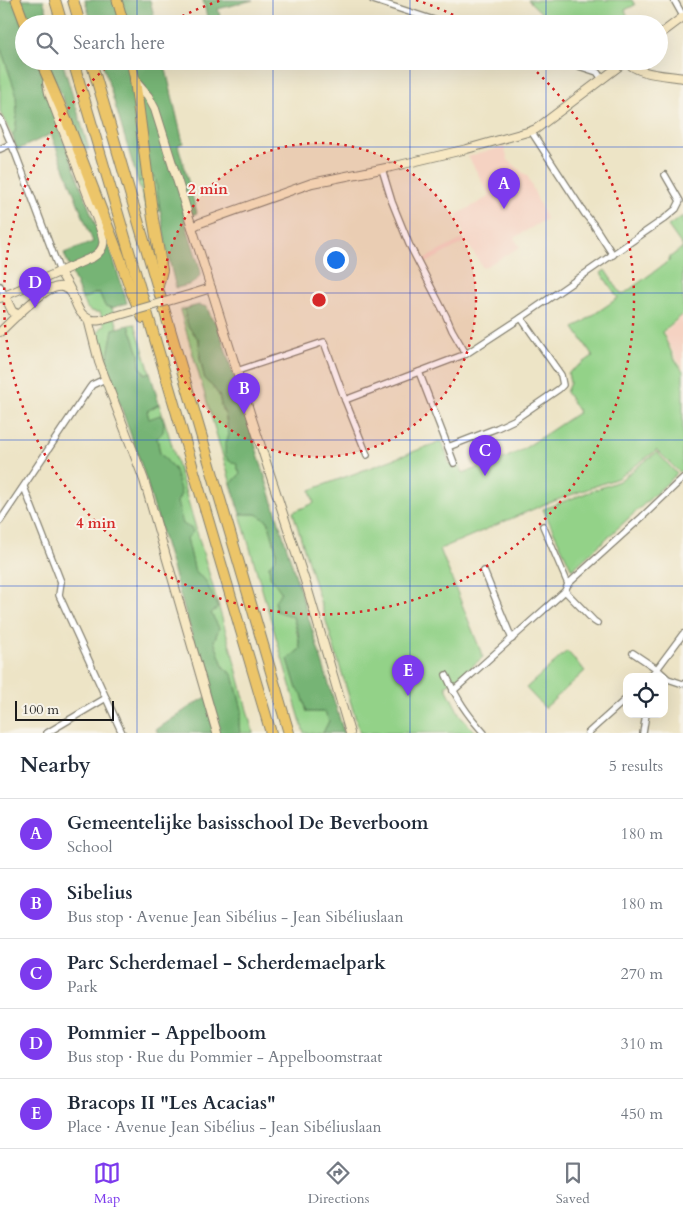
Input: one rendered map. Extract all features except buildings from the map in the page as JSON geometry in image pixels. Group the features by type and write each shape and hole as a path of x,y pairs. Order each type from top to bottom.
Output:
{"highway":[{"path":"73,0 77,15"},
{"path":"45,70 87,172 132,292 159,353"},
{"path":"76,70 271,733"},
{"path":"94,70 289,733"},
{"path":"134,80 162,270 158,288"}],"main road":[{"path":"16,0 22,15"},
{"path":"117,0 121,15"},
{"path":"132,70 134,80"}],"street":[{"path":"375,0 419,15"},
{"path":"668,28 683,16 674,0"},
{"path":"3,297 97,255 103,249 103,239 49,93 44,70"},
{"path":"591,70 597,72 602,79"},
{"path":"192,227 312,183 467,149 531,131 614,70"},
{"path":"640,70 683,78"},
{"path":"134,80 148,96 155,109 307,587 350,733"},
{"path":"0,118 60,272 83,315 95,321 104,320 211,288"},
{"path":"531,131 584,214 593,224 613,255"},
{"path":"0,149 11,144"},
{"path":"382,169 392,202 409,244 466,354"},
{"path":"345,400 466,354 613,255 664,219 676,208 680,201 665,175"},
{"path":"0,286 3,297 12,311 18,315"},
{"path":"0,332 18,315 53,288 60,286 72,293"},
{"path":"448,447 514,420 559,389 563,384 562,375 521,318"},
{"path":"88,319 95,350 105,379 144,480 217,733"},
{"path":"237,371 324,342 367,455"},
{"path":"419,372 454,463"},
{"path":"0,521 89,389 92,385 105,379"},
{"path":"453,691 565,591 568,584 683,478"},
{"path":"24,486 61,582 59,595 122,733"},
{"path":"543,526 568,584"},
{"path":"484,571 512,639"},
{"path":"565,591 597,622"},
{"path":"653,673 683,634"},
{"path":"633,653 660,673"},
{"path":"446,675 453,691 468,715 484,733"},
{"path":"668,681 683,684"},
{"path":"47,733 106,698"},
{"path":"588,733 623,702"},
{"path":"643,733 645,718"}],"shaded area":[{"path":"504,147 508,160 528,177 546,219 514,238 520,247 483,268 466,241 424,264 422,260 465,238 456,215 490,196 468,156"},
{"path":"683,315 683,369 664,333"}],"green space":[{"path":"0,0 43,0 48,15 15,15 15,70 65,70 89,149 85,151 55,80 43,85 100,237 109,245 127,303 112,308 105,306 99,292 82,299 64,253 93,242 51,134 17,150 12,135 15,132 17,116 16,93 0,46"},
{"path":"85,0 150,0 154,15 89,15"},
{"path":"203,0 253,0 218,9 220,15 207,15"},
{"path":"528,0 632,0 635,5 625,10 627,15 544,15"},
{"path":"0,46 16,93 17,116 15,132 12,135 0,112"},
{"path":"105,70 166,70 183,143 178,145 197,213 184,218 201,272 197,280 192,284 176,288 166,247 155,176 138,182"},
{"path":"155,176 160,211 148,213 138,182"},
{"path":"683,216 683,247 668,226"},
{"path":"683,247 683,314 662,332 674,358 683,371 683,469 679,472 657,450 618,478 543,505 440,549 483,657 461,676 445,686 461,717 476,733 360,733 293,512 314,503 310,490 442,441 450,465 458,462 463,473 501,460 522,450 579,412 566,392 570,383 568,373 593,356 574,328 618,298 601,273 605,270 622,295 670,260 669,258"},
{"path":"99,292 105,306 112,308 118,328 113,330 109,358 105,361 97,337 100,329 105,325 100,312 93,312 88,309 82,299"},
{"path":"199,305 207,307 211,318 217,323 344,733 323,733 329,721 325,712 307,712 302,694 297,689 288,659 300,649 298,632 293,617 276,611 275,601 281,592 270,576 269,566 276,558 276,549 268,521 256,514 240,514 231,484 240,474 236,463 229,461 225,455 225,445 229,435 225,414 219,395 205,380 200,358 199,340 188,326 184,309"},
{"path":"184,309 188,326 199,340 200,358 205,379 219,395 225,414 229,435 225,445 236,463 240,474 231,484 180,310"},
{"path":"135,324 150,372 146,374 140,366 139,354 129,325"},
{"path":"129,325 139,354 140,366 145,374 150,372 159,404 147,411 149,419 160,415 164,421 163,432 157,438 160,453 175,470 181,494 177,502 183,524 192,529 193,532 187,538 195,572 206,581 218,608 211,613 219,628 214,641 224,668 233,675 242,710 239,724 240,733 158,733 156,730 210,695 143,470 105,361 109,358 113,329"},
{"path":"159,404 233,656 253,733 240,733 239,724 242,710 233,675 224,668 214,641 219,628 211,613 206,581 195,573 187,538 191,529 183,525 177,502 175,470 160,453 157,438 149,420 147,411"},
{"path":"657,452 677,474 572,570 543,509 619,481"},
{"path":"240,514 256,514 268,521 276,549 276,558 270,576 282,593 290,610 300,649 288,659 297,689 302,694 307,712 325,712 329,721 323,733 304,733"},
{"path":"567,651 585,671 545,708 526,688"}],"place":[{"name":"Gemeentelijke basisschool De Beverboom","path":"504,209"},
{"name":"Pommier - Appelboom","path":"35,308"},
{"name":"Sibelius","path":"244,414"},
{"name":"Parc Scherdemael - Scherdemaelpark","path":"485,476"},
{"name":"Bracops II \"Les Acacias\"","path":"408,696"}]}
